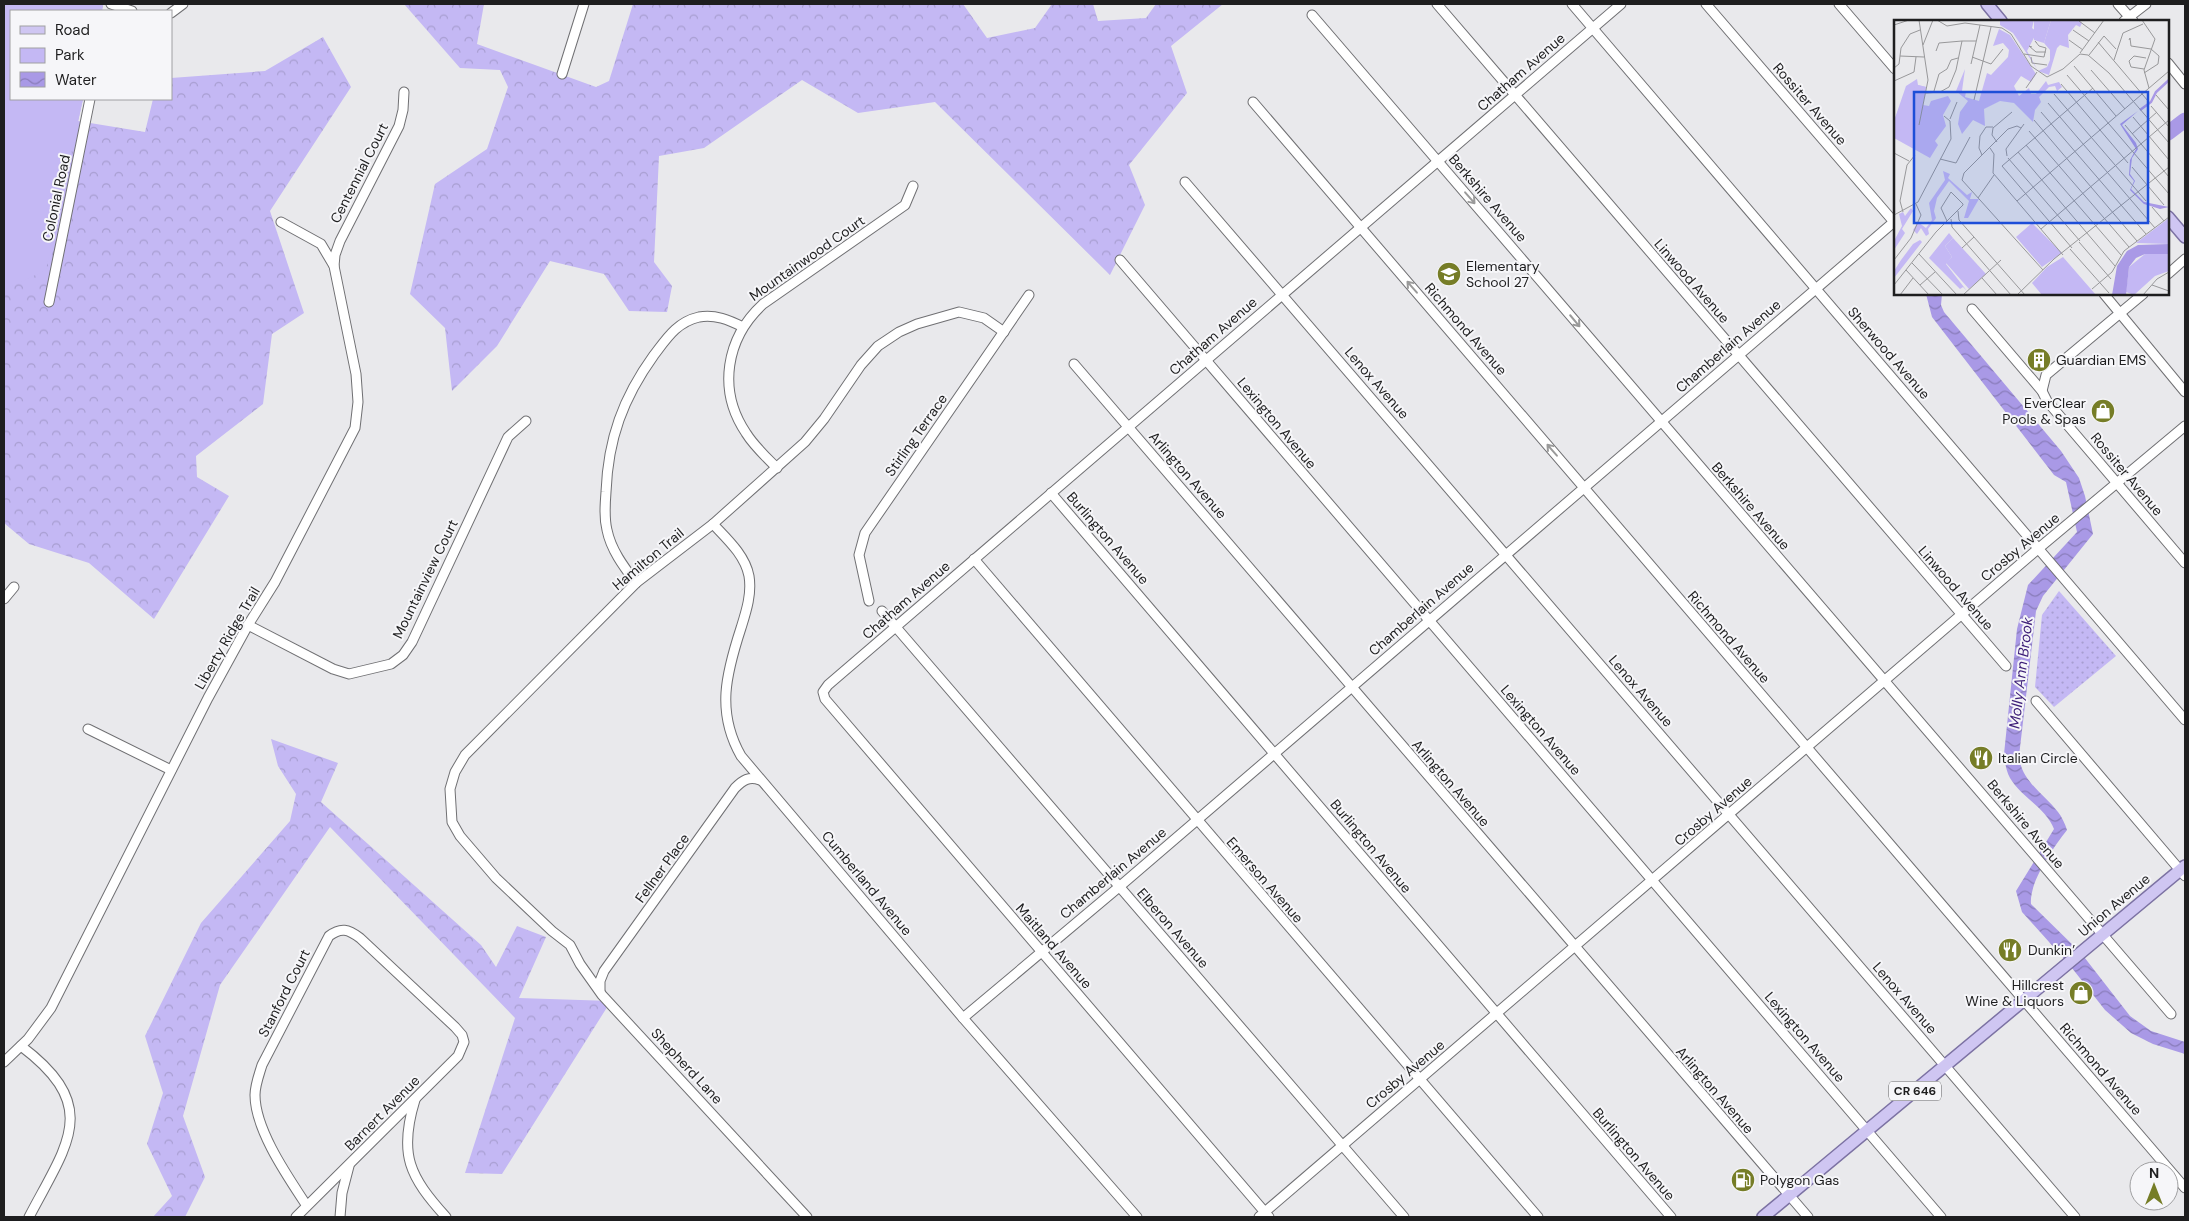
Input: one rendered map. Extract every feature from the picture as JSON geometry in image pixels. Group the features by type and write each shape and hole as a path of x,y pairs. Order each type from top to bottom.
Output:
{"main road":[{"path":"1986,4 2000,20"},
{"path":"2169,218 2185,237"},
{"name":"Union Avenue","path":"1763,1217 2066,964 2183,871"}],"street":[{"path":"111,4 129,10"},
{"path":"172,12 183,4"},
{"path":"562,74 584,4"},
{"name":"Linwood Avenue","path":"1437,4 1514,96 2006,666"},
{"name":"Sherwood Avenue","path":"1572,4 2185,720"},
{"name":"Chatham Avenue","path":"824,690 1051,492 1622,4"},
{"name":"Rossiter Avenue","path":"1706,4 1894,221"},
{"path":"1839,4 1894,68"},
{"path":"2118,4 2129,20 2146,4"},
{"name":"Berkshire Avenue","path":"1312,15 2171,1014"},
{"path":"2169,64 2185,84"},
{"name":"Centennial Court","path":"334,266 340,241 398,126 403,110 404,92"},
{"name":"Colonial Road","path":"49,302 90,100"},
{"name":"Richmond Avenue","path":"1253,102 2185,1188"},
{"name":"Lenox Avenue","path":"1185,182 2075,1217"},
{"name":"Mountainwood Court","path":"777,468 746,434 731,398 729,366 731,355 743,327 763,304 905,205 913,186"},
{"name":"Chamberlain Avenue","path":"963,1018 1120,887 1894,221"},
{"name":"Liberty Ridge Trail","path":"4,1062 21,1046 51,1008 171,770 248,625 275,582 355,428 358,414 358,389 334,266 320,244 281,222"},
{"path":"2169,273 2185,259"},
{"name":"Lexington Avenue","path":"1120,260 1941,1217"},
{"name":"Stirling Terrace","path":"869,601 860,564 860,549 865,533 1029,295"},
{"path":"2105,295 2185,392"},
{"path":"2042,391 2046,375 2142,295"},
{"name":"Rossiter Avenue","path":"1972,309 2185,563"},
{"name":"Hamilton Trail","path":"552,931 496,878 460,836 452,822 450,789 455,772 466,756 636,583 713,524 777,468 815,430 861,365 878,346 890,337 917,324 959,312 984,318 1004,332"},
{"path":"636,583 615,551 606,521 606,476 609,455 620,413 633,385 676,327 691,320 707,316 726,319 743,327"},
{"name":"Arlington Avenue","path":"1074,364 1808,1217"},
{"name":"Mountainview Court","path":"248,625 333,669 349,674 391,664 403,655 412,642 508,437 526,421"},
{"name":"Crosby Avenue","path":"1264,1216 1342,1145 2038,548 2185,426"},
{"name":"Burlington Avenue","path":"1051,492 1671,1217"},
{"name":"Cumberland Avenue","path":"713,524 739,552 749,576 750,588 746,613 726,685 725,710 727,724 735,746 761,780 963,1018 1137,1217"},
{"name":"Emerson Avenue","path":"974,559 1196,821 1538,1217"},
{"path":"4,599 14,587"},
{"name":"Elberon Avenue","path":"882,611 1404,1217"},
{"name":"Maitland Avenue","path":"824,690 825,699 1042,952 1264,1216"},
{"path":"2036,701 2183,871"},
{"path":"88,729 171,770"},
{"name":"Fellner Place","path":"600,990 600,981 604,971 736,788 746,779 761,780"},
{"name":"Stanford Court","path":"307,1206 260,1125 256,1105 256,1086 262,1065 329,936 343,929 354,934 450,1022"},
{"name":"Shepherd Lane","path":"552,931 570,945 580,964 600,990 807,1217"},
{"name":"Barnert Avenue","path":"296,1217 462,1050 464,1042 462,1034 450,1022"},
{"path":"21,1046 42,1063 60,1084 68,1105 71,1127 67,1144 29,1217"},
{"path":"415,1099 410,1115 406,1142 409,1162 423,1191 446,1217"},
{"path":"340,1217 342,1193 349,1165"}],"green space":[{"path":"4,4 103,4 102,10 10,10 10,100 83,100 78,121 145,132 153,100 172,100 172,78 265,71 323,37 351,87 270,211 304,313 272,334 263,404 196,456 197,477 229,496 154,619 89,563 29,544 4,523"},
{"path":"4,4 103,4 102,10 10,10 10,100 83,100 46,270 4,290"},
{"path":"404,4 484,4 477,44 596,87 609,81 633,4 963,4 987,38 1035,28 1052,4 1093,4 1098,21 1146,18 1156,4 1223,4 1171,46 1187,93 1129,165 1145,205 1110,275 935,102 858,113 802,80 704,148 659,156 654,262 672,286 667,312 629,311 604,274 550,261 497,346 452,391 445,328 410,294 435,184 487,149 508,87 500,70 460,68"},
{"path":"2059,591 2116,656 2054,707 2035,687 2042,615"},
{"path":"271,739 338,763 321,802 481,945 496,967 517,926 546,937 519,998 611,1001 502,1174 465,1173 515,1018 330,827 220,985 183,1116 205,1177 185,1217 153,1217 172,1196 147,1144 163,1093 145,1036 201,923 290,821 296,794 278,766"}],"water":[{"path":"1926,295 1942,295 1941,305 1944,312 2061,451 2079,478 2093,534 2043,596 2036,611 2019,756 2024,773 2034,787 2058,812 2067,830 2038,876 2031,895 2031,904 2081,953 2130,1016 2151,1031 2185,1042 2185,1054 2153,1044 2131,1033 2105,1010 2068,963 2022,912 2016,891 2054,829 2045,815 2015,785 2005,763 2004,754 2017,629 2028,585 2077,532 2066,482 2054,475 1932,317"}],"waterway":[{"name":"Molly Ann Brook","path":"2169,132 2185,120"}],"place":[{"name":"Elementary School 27","path":"1449,274"},
{"name":"Guardian EMS","path":"2039,360"},
{"name":"EverClear Pools & Spas","path":"2103,411"},
{"name":"Italian Circle","path":"1981,758"},
{"name":"Dunkin’","path":"2010,950"},
{"name":"Hillcrest Wine & Liquors","path":"2081,993"},
{"name":"Polygon Gas","path":"1743,1180"}]}
